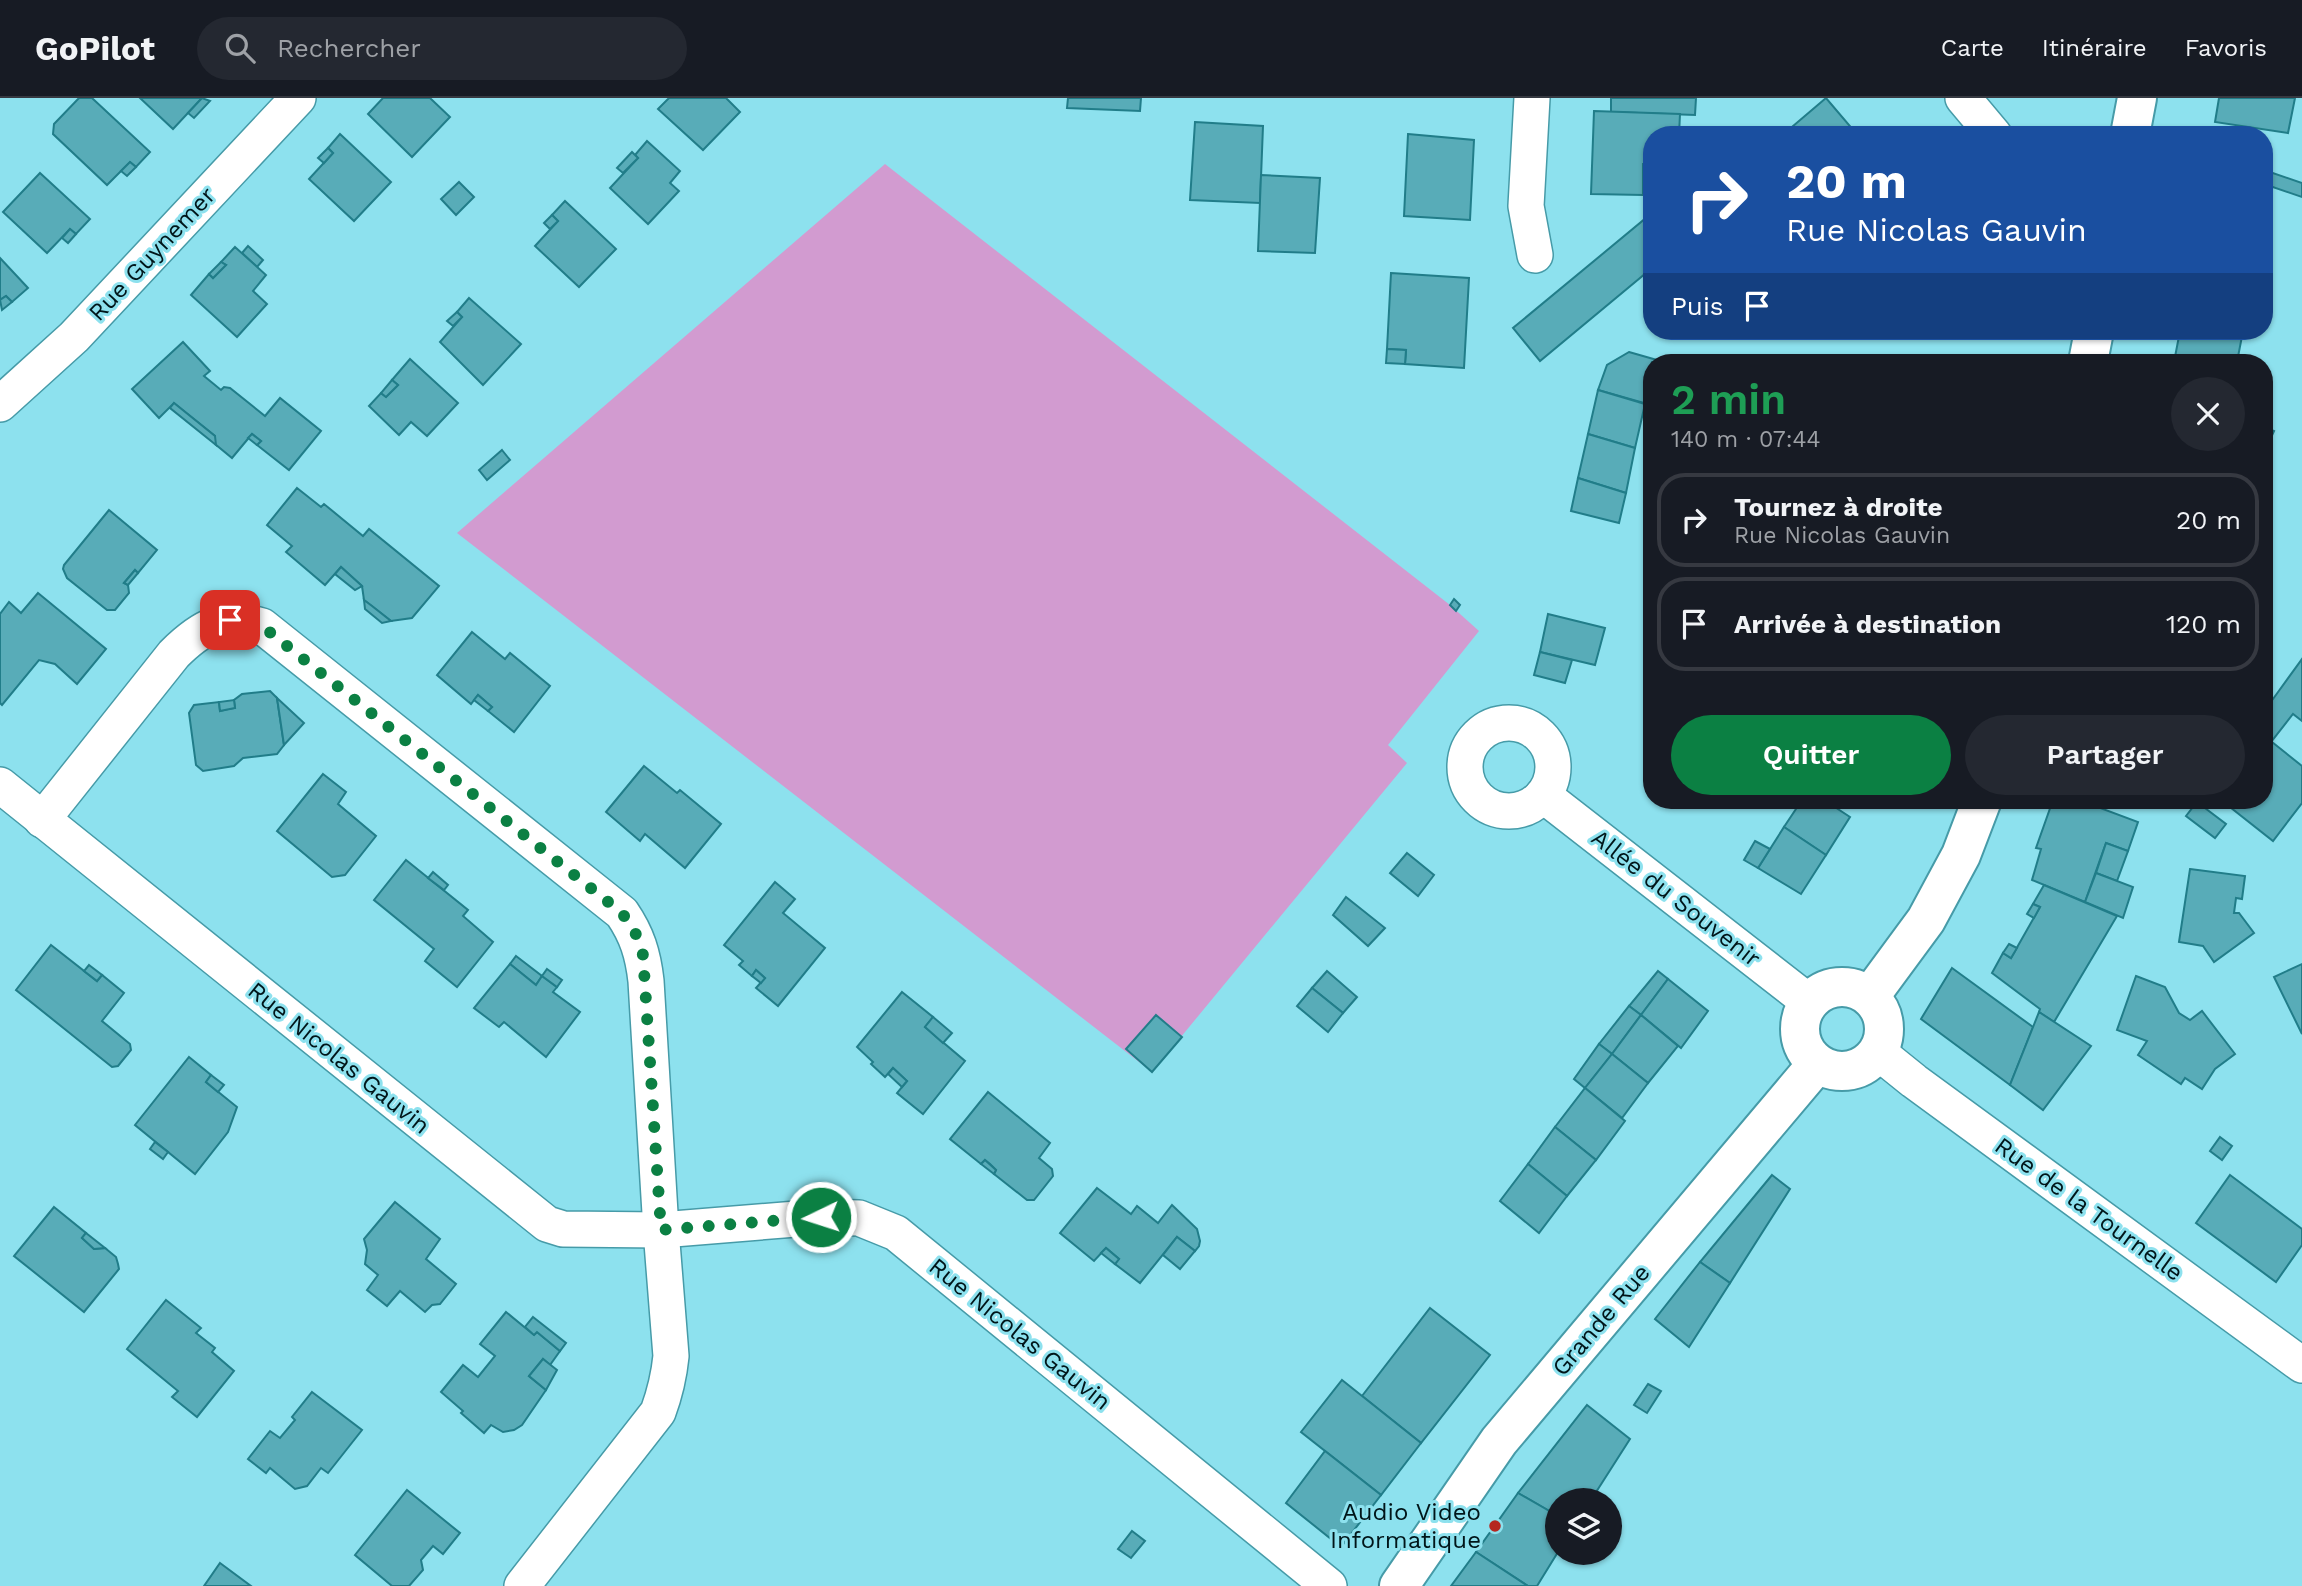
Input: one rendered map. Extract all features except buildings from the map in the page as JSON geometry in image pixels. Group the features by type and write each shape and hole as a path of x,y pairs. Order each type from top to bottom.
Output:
{"street":[{"name":"Rue Guynemer","path":"0,404 74,337 298,98"},
{"path":"1532,98 1526,206 1535,255"},
{"path":"1963,98 1986,126"},
{"path":"2132,126 2137,98"},
{"path":"42,820 192,635 230,620 245,621 262,626 622,913 635,932 643,955 646,981 671,1356 666,1390 658,1412 522,1586"},
{"name":"Rue Nicolas Gauvin","path":"0,785 547,1224 563,1229 661,1230 821,1217 859,1217 896,1233 1329,1586"},
{"name":"Allée du Souvenir","path":"1543,795 1809,1002"},
{"path":"1870,996 1926,920 1961,855 1979,809"},
{"path":"1840,986 1856,989 1870,996 1881,1010 1885,1031 1878,1052 1865,1065 1845,1072 1830,1070 1817,1063 1805,1050 1800,1037 1800,1018 1809,1002 1825,990 1840,986"},
{"name":"Rue de la Tournelle","path":"1878,1052 2302,1365"},
{"name":"Grande Rue","path":"1399,1586 1499,1441 1817,1063"}],"shaded area":[{"path":"885,164 1450,605 1479,631 1388,745 1407,763 1152,1072 457,533"}],"place":[{"name":"Audio Video Informatique","path":"1495,1526"}],"route":[{"path":"230,620 262,626 622,913 635,932 643,955 661,1230 821,1217"}]}
